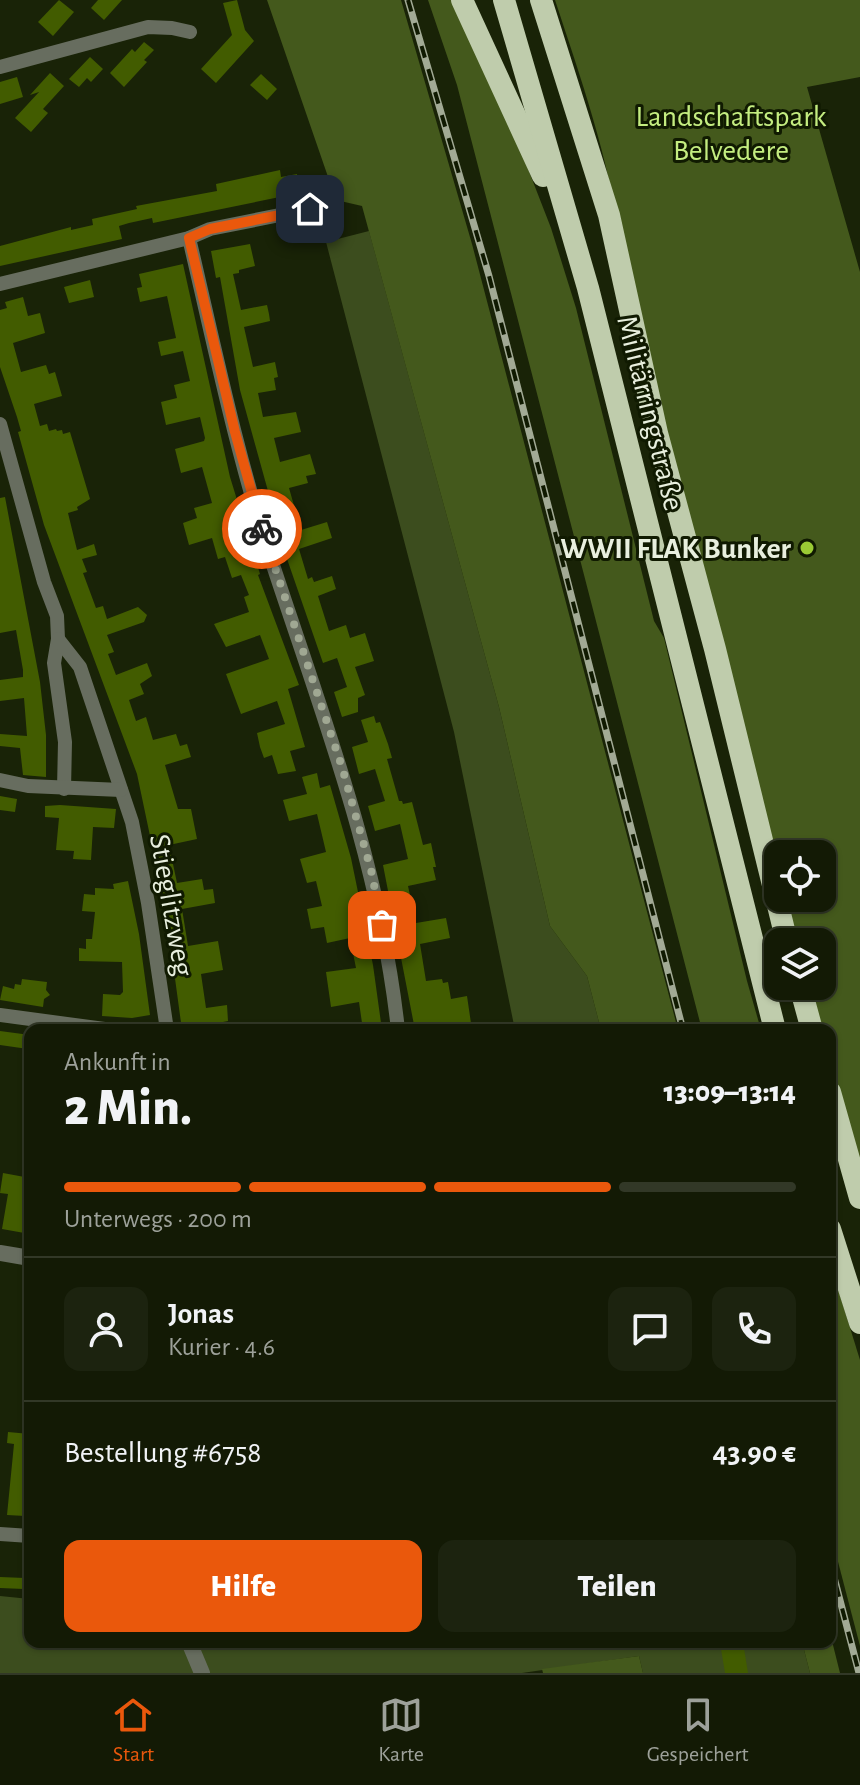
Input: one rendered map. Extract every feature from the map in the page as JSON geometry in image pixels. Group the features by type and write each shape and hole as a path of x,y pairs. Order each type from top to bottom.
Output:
{"highway":[{"path":"462,0 535,154 588,288"},
{"name":"Militärringstraße","path":"504,0 588,288 773,1024"},
{"name":"Militärringstraße","path":"541,0 609,215 657,433 715,649 784,928"},
{"path":"804,1000 810,1024"},
{"path":"836,1113 860,1198"},
{"path":"836,1248 860,1323"}],"street":[{"path":"0,67 148,27 190,32"},
{"path":"0,284 189,238 210,229 310,209"},
{"path":"189,238 252,496 321,702 371,870 397,1024"},
{"path":"0,424 44,582 54,603 58,639 54,663 65,742 64,789"},
{"name":"Stieglitzweg","path":"58,639 80,667 132,822 166,1024"},
{"path":"0,780 64,789 121,790"},
{"path":"0,1015 67,1024"},
{"path":"0,1253 24,1257"},
{"path":"0,1534 24,1536"},
{"path":"192,1648 202,1673"}],"green space":[{"path":"267,0 401,0 472,244 676,1024 599,1024 587,976 550,926 499,707 362,206 336,200"},
{"path":"428,0 451,0 509,120 551,228 576,308 654,621 664,638 759,1024 700,1024 457,85"},
{"name":"Landschaftspark Belvedere","path":"555,0 860,0 860,77 807,87 860,272 860,1179 836,1101 836,1024 814,1024 808,1000 836,1000 836,928 790,928 786,912 836,912 836,840 768,840 620,241 601,149"},
{"path":"369,231 499,707 550,926 587,976 599,1024 514,1024 454,732 326,242"},
{"path":"836,1282 860,1360 860,1646 836,1554"},
{"path":"0,1596 24,1598 24,1648 804,1648 810,1673 643,1673 639,1656 522,1673 0,1673"},
{"path":"804,1648 834,1648 840,1673 810,1673"},
{"path":"639,1656 643,1673 543,1673 542,1669"}],"building":[{"path":"59,0 74,12 53,36 38,22"},
{"path":"98,0 122,0 104,20 91,8"},
{"path":"237,0 245,30 254,41 216,83 201,69 232,35 223,3"},
{"path":"144,42 154,50 124,87 110,73 132,49 135,52"},
{"path":"90,57 103,69 91,82 87,78 79,87 69,79"},
{"path":"50,73 64,86 43,109 48,113 31,132 15,118 39,92 30,95"},
{"path":"261,74 277,89 267,100 250,85"},
{"path":"17,77 23,97 0,104 0,82"},
{"path":"280,170 281,177 297,174 297,178 311,176 314,190 153,223 152,218 129,223 119,226 122,239 0,266 0,246 71,227 71,230 93,225 92,219 137,209 136,206 217,191 216,184"},
{"path":"250,244 255,266 233,274 241,310 267,305 269,314 270,321 244,327 253,367 275,362 278,377 274,378 276,390 258,393 263,417 296,412 301,432 274,438 280,462 310,454 316,474 306,476 308,483 289,488 301,530 327,522 332,538 299,549 308,579 312,577 314,582 332,576 336,589 318,596 329,631 346,625 350,638 365,633 374,661 355,667 365,695 358,698 358,712 342,717 334,692 347,687 337,658 323,663 286,556 240,390 220,277 216,278 211,251"},
{"path":"183,264 230,477 258,575 299,685 288,689 305,747 290,751 296,771 278,774 272,755 264,758 260,747 257,733 285,724 277,701 241,714 226,674 269,659 260,635 226,647 214,624 249,612 244,597 249,595 241,575 232,578 225,557 218,559 212,538 189,545 183,523 197,518 194,508 212,503 202,467 181,473 175,449 204,441 205,438 200,417 166,425 161,402 177,398 174,385 190,381 183,351 161,356 158,342 176,338 167,296 140,302 137,288 142,287 139,274"},
{"path":"90,280 94,297 69,303 64,287"},
{"path":"23,297 28,316 40,313 45,333 13,343 21,372 46,365 49,374 55,372 62,396 34,404 40,426 47,424 49,431 62,430 63,434 70,432 90,499 77,507 78,510 68,513 77,550 94,544 97,555 82,559 87,572 83,573 96,608 103,606 107,619 138,607 147,615 144,622 107,635 114,652 108,654 116,675 147,663 152,676 140,684 144,694 129,700 136,721 146,717 153,740 176,734 180,746 187,744 191,757 165,765 178,809 191,809 197,839 169,845 177,883 202,879 204,890 213,889 215,903 182,909 188,946 218,941 223,970 201,974 206,1008 227,1005 228,1021 223,1024 181,1024 166,912 137,774 44,525 18,432 21,431 0,367 0,310 7,308 5,302"},
{"path":"5,497 40,682 46,735 46,777 23,775 20,748 0,746 0,734 27,736 24,698 0,701 0,680 23,677 16,630 0,633 0,498"},
{"path":"374,716 376,723 380,722 392,758 387,759 399,801 403,804 412,802 423,845 431,843 436,880 408,886 416,923 446,918 450,938 420,944 426,981 442,979 443,983 448,982 451,999 467,996 471,1024 414,1024 383,865 408,859 400,824 375,831 368,806 385,801 375,769 359,774 352,747 368,742 361,720"},
{"path":"317,773 320,788 330,785 351,858 373,965 381,1024 362,1024 359,1002 331,1007 326,972 356,968 350,938 327,943 324,927 311,929 307,909 322,906 316,881 307,883 300,859 326,852 317,814 289,821 283,800 307,794 302,777"},
{"path":"0,796 17,799 15,812 0,810"},
{"path":"45,806 116,809 114,828 93,827 91,860 73,859 74,851 56,850 59,818 45,817"},
{"path":"128,881 150,1015 132,1018 102,1016 103,994 120,995 123,992 122,962 79,961 79,948 86,949 86,939 92,939 95,912 82,911 84,894 95,895 95,888 114,889 113,884"},
{"path":"22,979 47,982 46,990 50,995 44,999 43,1007 0,1000 3,986 14,989 15,984 21,985"},
{"path":"0,1031 24,1034 24,1048 0,1045"},
{"path":"3,1173 24,1177 24,1233 2,1229 8,1194 0,1193"},
{"path":"8,1432 24,1433 24,1516 7,1515 14,1444 7,1443"},
{"path":"0,1577 24,1578 24,1589 0,1588"},
{"path":"721,1648 744,1648 748,1673 725,1673"}],"railway":[{"path":"408,0 489,276 681,1024"},
{"path":"836,1585 859,1673"}],"way so far":[{"path":"262,529 342,767 371,870 382,925"}],"place":[{"name":"WWII FLAK Bunker","path":"807,548"}],"route":[{"path":"262,529 235,432 189,238 210,229 310,209"}]}
